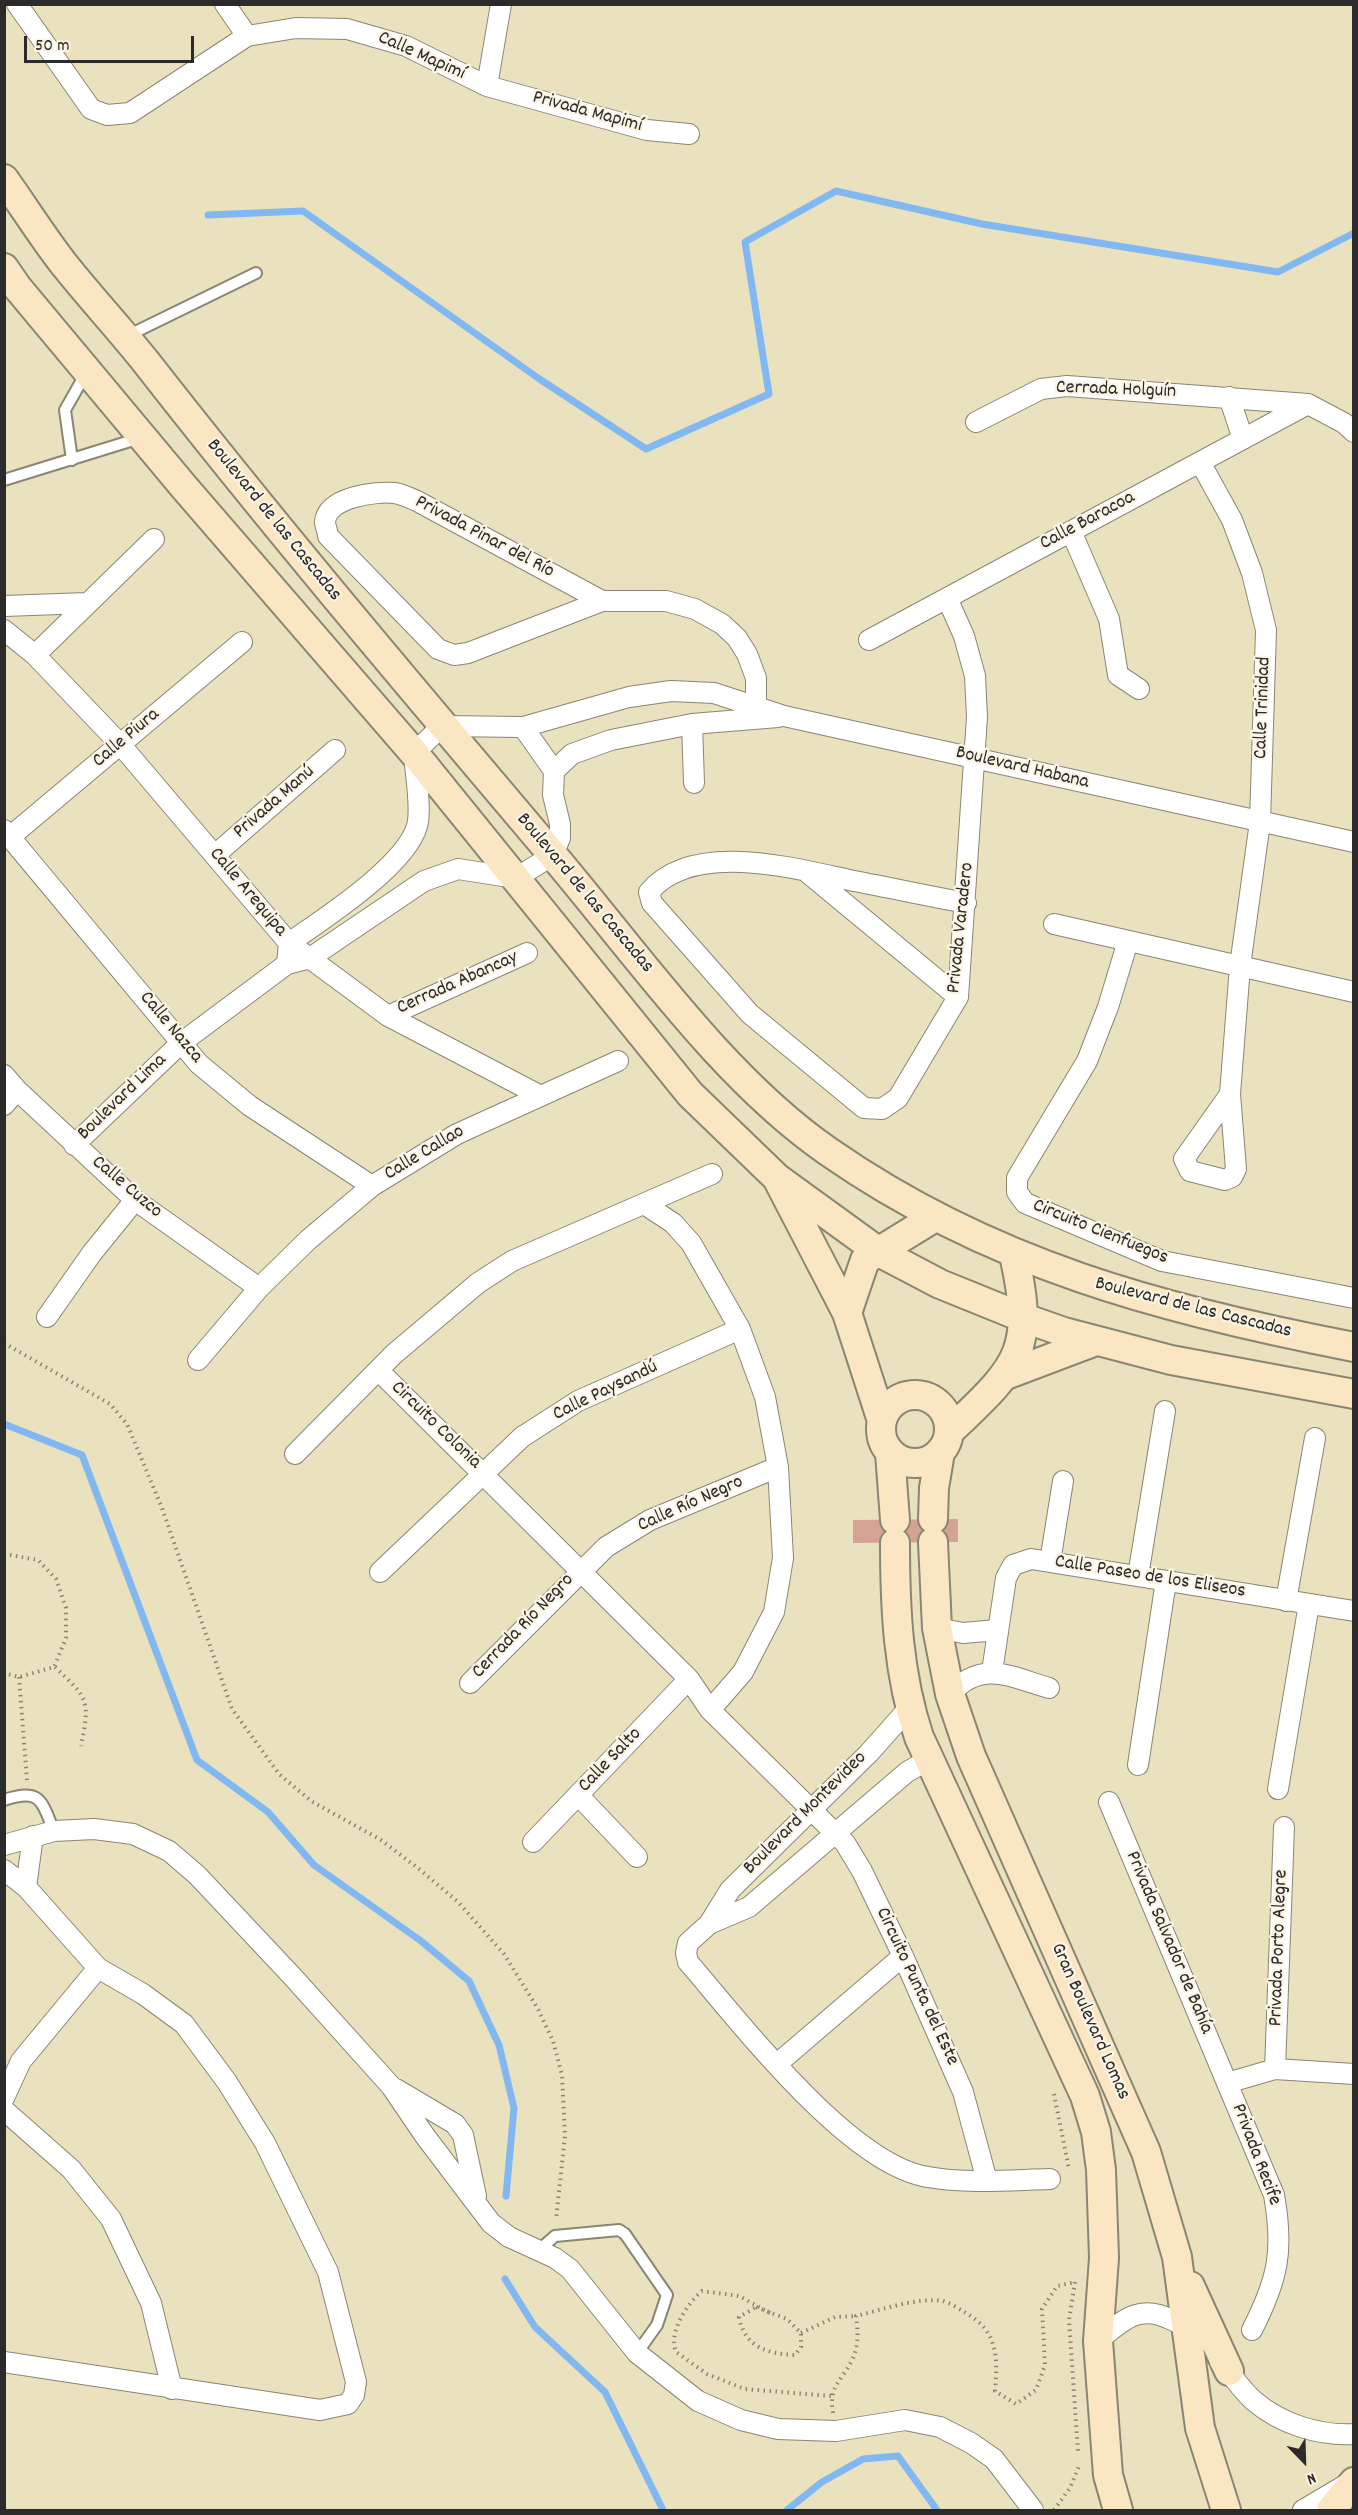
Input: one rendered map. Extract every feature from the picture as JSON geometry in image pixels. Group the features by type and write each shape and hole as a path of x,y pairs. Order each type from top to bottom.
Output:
{"main road":[{"name":"Boulevard de las Cascadas","path":"4,179 61,261 126,336 229,468 442,726 553,855 713,1048 787,1119 828,1152 935,1217 1014,1255 1106,1288 1186,1311 1353,1347"},
{"name":"Boulevard de las Cascadas","path":"4,268 87,371 414,753 690,1094 777,1178 879,1252 940,1284 1024,1318 1096,1341 1171,1360 1353,1394"},
{"path":"777,1178 847,1313 882,1421"},
{"path":"847,1313 865,1260 935,1217"},
{"path":"944,1442 948,1421 936,1403 916,1396 895,1402 887,1410 882,1421 881,1432 890,1453 910,1463 932,1459 944,1442 1006,1376 1021,1346 1024,1318 1022,1292 1014,1255"},
{"path":"1006,1376 1096,1341"},
{"name":"Gran Boulevard Lomas","path":"944,1442 934,1488 933,1530 936,1616 950,1694 971,1756 1138,2132 1177,2257 1200,2428 1226,2511"},
{"name":"Gran Boulevard Lomas","path":"890,1453 895,1532 895,1605 909,1708 928,1760 1084,2096 1096,2132 1101,2170 1104,2259 1098,2341 1108,2475 1118,2511"},
{"path":"895,1605 936,1616"},
{"path":"963,1835 999,1819"},
{"path":"1177,2257 1229,2371"},
{"path":"1095,2511 1108,2475"},
{"path":"1331,2511 1353,2481"}],"street":[{"path":"16,4 91,109 107,115 130,113 247,36 225,4"},
{"path":"487,86 501,4"},
{"name":"Calle Mapimí","path":"247,36 296,28 348,29 405,46 487,86"},
{"name":"Privada Mapimí","path":"487,86 647,130 688,134"},
{"name":"Cerrada Holguín","path":"976,422 1041,389 1067,386 1308,404"},
{"path":"1229,397 1243,439"},
{"path":"1308,404 1344,423 1353,432"},
{"name":"Calle Baracoa","path":"869,640 1308,404"},
{"name":"Calle Trinidad","path":"1200,462 1232,520 1252,573 1266,630 1260,822 1240,966 1230,1094"},
{"name":"Privada Pinar del Río","path":"602,601 417,501 397,494 378,492 353,497 332,508 325,521 328,536 438,649 454,655 468,653 602,601 666,601 695,609 722,624 747,654 756,678 756,713"},
{"path":"1071,531 1109,619 1119,675 1139,689"},
{"path":"35,655 154,539"},
{"name":"Privada Varadero","path":"806,871 759,862 717,863 683,869 657,882 649,892 652,903 750,1014 864,1108 882,1109 898,1098 958,997 977,717 975,675 964,636 947,598"},
{"path":"4,606 87,603"},
{"name":"Calle Arequipa","path":"4,630 35,655 120,744 289,943 388,1016 539,1095"},
{"name":"Calle Piura","path":"8,832 120,744 242,642"},
{"name":"Boulevard Habana","path":"442,726 523,727 629,697 671,691 714,693 756,713"},
{"name":"Boulevard Habana","path":"554,771 572,754 606,742 756,713 784,716 1353,842"},
{"path":"692,724 694,783"},
{"path":"287,964 289,943 317,924 401,856 417,825 414,753 442,726"},
{"path":"516,878 553,855 561,830 553,795 554,771 523,727"},
{"name":"Privada Manú","path":"215,855 335,750"},
{"name":"Calle Nazca","path":"8,832 199,1064 250,1106 372,1186"},
{"name":"Boulevard Lima","path":"74,1145 181,1043 287,964 310,958 424,881 458,869 516,878"},
{"path":"806,871 966,903"},
{"path":"806,871 958,997"},
{"path":"1054,924 1353,992"},
{"name":"Circuito Cienfuegos","path":"1128,941 1108,1007 1088,1061 1017,1178 1017,1192 1025,1203 1162,1261 1353,1298"},
{"name":"Cerrada Abancay","path":"388,1016 527,953"},
{"name":"Calle Callao","path":"198,1360 259,1288 308,1240 372,1186 457,1134 618,1061"},
{"name":"Calle Cuzco","path":"4,1075 11,1097 74,1145 135,1200 259,1288"},
{"name":"Circuito Colonia","path":"712,1174 512,1261 478,1283 378,1370 689,1679 710,1710 812,1810"},
{"path":"47,1317 92,1253 135,1200"},
{"path":"644,1204 673,1223 691,1243 740,1329 765,1397 778,1467 783,1558 774,1612 743,1672 710,1710"},
{"name":"Calle Paysandú","path":"380,1572 522,1437 578,1401 740,1329"},
{"path":"295,1454 378,1370"},
{"path":"1138,1576 1166,1411"},
{"path":"1286,1601 1315,1438"},
{"name":"Calle Río Negro","path":"579,1571 606,1547 650,1520 778,1467"},
{"path":"1050,1562 1063,1481"},
{"name":"Calle Paseo de los Eliseos","path":"993,1672 1006,1578 1013,1565 1031,1559 1353,1611"},
{"name":"Cerrada Río Negro","path":"470,1683 579,1571"},
{"path":"1138,1765 1166,1581"},
{"path":"1278,1789 1309,1604"},
{"path":"936,1616 963,1632 997,1630"},
{"path":"950,1694 966,1679 993,1672 1049,1688"},
{"name":"Calle Salto","path":"534,1842 689,1679"},
{"name":"Boulevard Montevideo","path":"777,2064 688,1962 686,1953 688,1943 709,1924 730,1890 812,1810 909,1708"},
{"name":"Boulevard Montevideo","path":"709,1924 749,1907 907,1772 928,1760"},
{"path":"578,1795 637,1857"},
{"name":"Privada Salvador de Bahía","path":"1109,1802 1227,2083"},
{"name":"Circuito Punta del Este","path":"812,1810 836,1834 862,1872 903,1956 963,2092 987,2181"},
{"name":"Privada Porto Alegre","path":"1275,2069 1284,1827"},
{"path":"4,1845 54,1831 94,1829 133,1834 168,1851 197,1875 237,1917 391,2086 425,2136 477,2200 491,2223 509,2237 540,2249 570,2270 637,2353 698,2401 741,2420 778,2429 836,2431 905,2420 940,2427 971,2443 994,2459 1033,2511"},
{"path":"26,1887 33,1836"},
{"path":"4,1870 26,1887 98,1968 143,1994 184,2024 233,2092 265,2143 328,2272 356,2382 354,2395 348,2404 320,2410 4,2362"},
{"path":"903,1956 777,2064 843,2131 881,2160 926,2177 987,2181 1050,2179"},
{"path":"4,2098 21,2061 98,1968"},
{"path":"1227,2083 1275,2069 1353,2074"},
{"name":"Privada Recife","path":"1227,2083 1274,2195 1280,2229 1277,2269 1266,2302 1252,2330"},
{"path":"391,2086 455,2124 463,2135 477,2200"},
{"path":"4,2110 71,2169 111,2219 151,2303 172,2389"},
{"path":"1098,2341 1124,2319 1144,2312 1157,2312 1186,2327 1229,2371 1253,2400 1282,2420 1331,2435 1353,2434"},
{"path":"1303,2511 1353,2481"}],"lane":[{"path":"126,336 256,273"},
{"path":"72,460 65,410 87,371"},
{"path":"4,480 143,437"},
{"path":"4,1800 28,1794 42,1803 54,1831"},
{"path":"540,2249 555,2236 619,2230 625,2234 666,2291 667,2299 657,2325 637,2353"}],"path":[{"path":"4,1343 110,1404 127,1424 162,1508 232,1709 279,1774 312,1801 381,1840 458,1902 504,1954 538,2009 553,2042 562,2075 565,2135 555,2236"},
{"path":"4,1554 38,1560 56,1579 66,1608 66,1638 54,1667"},
{"path":"4,1673 19,1677 54,1667"},
{"path":"54,1667 77,1688 88,1711 81,1746"},
{"path":"19,1677 28,1794"},
{"path":"1053,2087 1071,2179"},
{"path":"1054,2511 1070,2488 1080,2466 1069,2320 1076,2271"},
{"path":"801,2333 835,2317 856,2316 924,2301 944,2301 969,2314 989,2332 997,2359 995,2391 1016,2404 1036,2390 1045,2365 1042,2309 1057,2286 1075,2282"},
{"path":"770,2313 739,2296 702,2291 680,2320 674,2347 676,2352 707,2374 745,2389 831,2396"},
{"path":"756,2307 770,2313 787,2319 801,2333 801,2347 795,2355 757,2348 742,2331 739,2317 756,2307"},
{"path":"836,2431 831,2396 857,2347 856,2316"}],"building":[{"path":"958,1519 958,1542 853,1543 853,1520"}],"waterway":[{"path":"208,215 303,211 538,378 646,449 769,394 745,242 836,191 982,224 1278,272 1354,233"},
{"path":"4,1424 82,1455 197,1760 268,1812 314,1865 421,1941 469,1981 499,2045 514,2108 506,2196"},
{"path":"505,2279 535,2327 605,2392 663,2510"},
{"path":"787,2510 822,2482 863,2459 898,2456 937,2510"}]}
